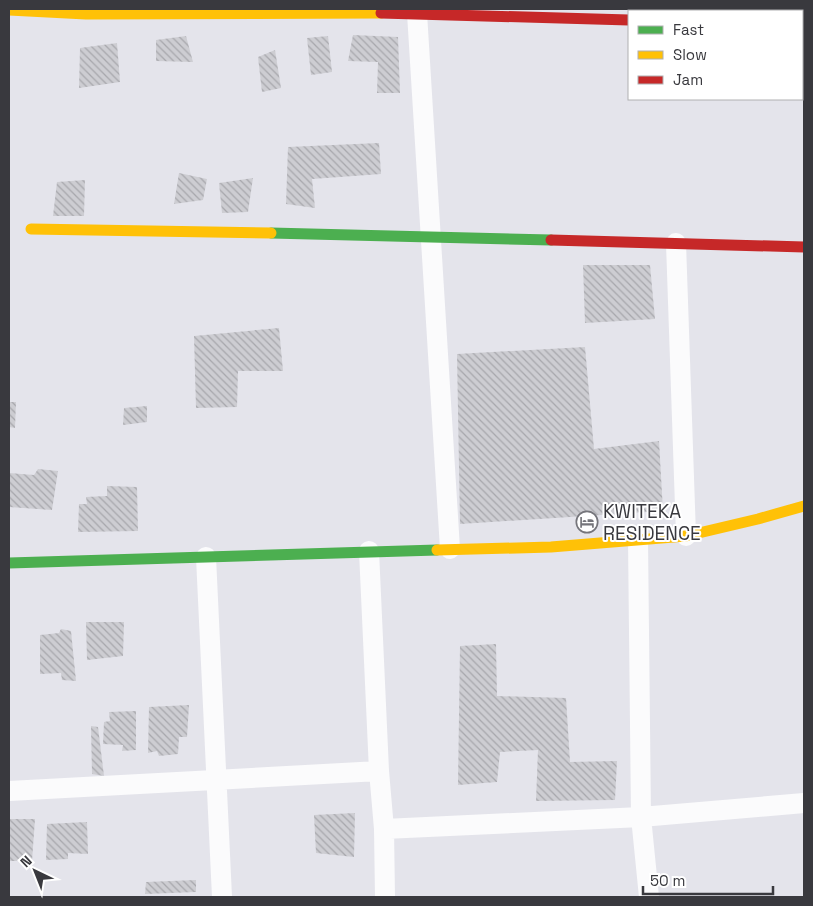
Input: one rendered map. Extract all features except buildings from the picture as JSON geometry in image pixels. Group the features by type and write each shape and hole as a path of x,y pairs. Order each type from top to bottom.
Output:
{"street":[{"path":"9,10 86,14 404,12 628,20"},
{"path":"404,12 432,236 450,549"},
{"path":"31,229 432,236 804,247"},
{"path":"676,243 686,536"},
{"path":"9,563 551,547 686,536 749,522 804,506"},
{"path":"638,539 641,817 649,897"},
{"path":"369,552 384,829 385,897"},
{"path":"206,557 218,780 222,897"},
{"path":"9,790 380,771"},
{"path":"384,829 641,817 804,803"}],"traffic: fast":[{"path":"271,233 551,240"},
{"path":"9,563 437,550"}],"traffic: slow":[{"path":"9,10 86,14 381,13"},
{"path":"31,229 271,233"},
{"path":"437,550 551,547 686,536 804,506"}],"traffic: jam":[{"path":"381,13 628,20"},
{"path":"551,240 804,247"}],"place":[{"name":"KWITEKA RESIDENCE","path":"587,522"}]}
